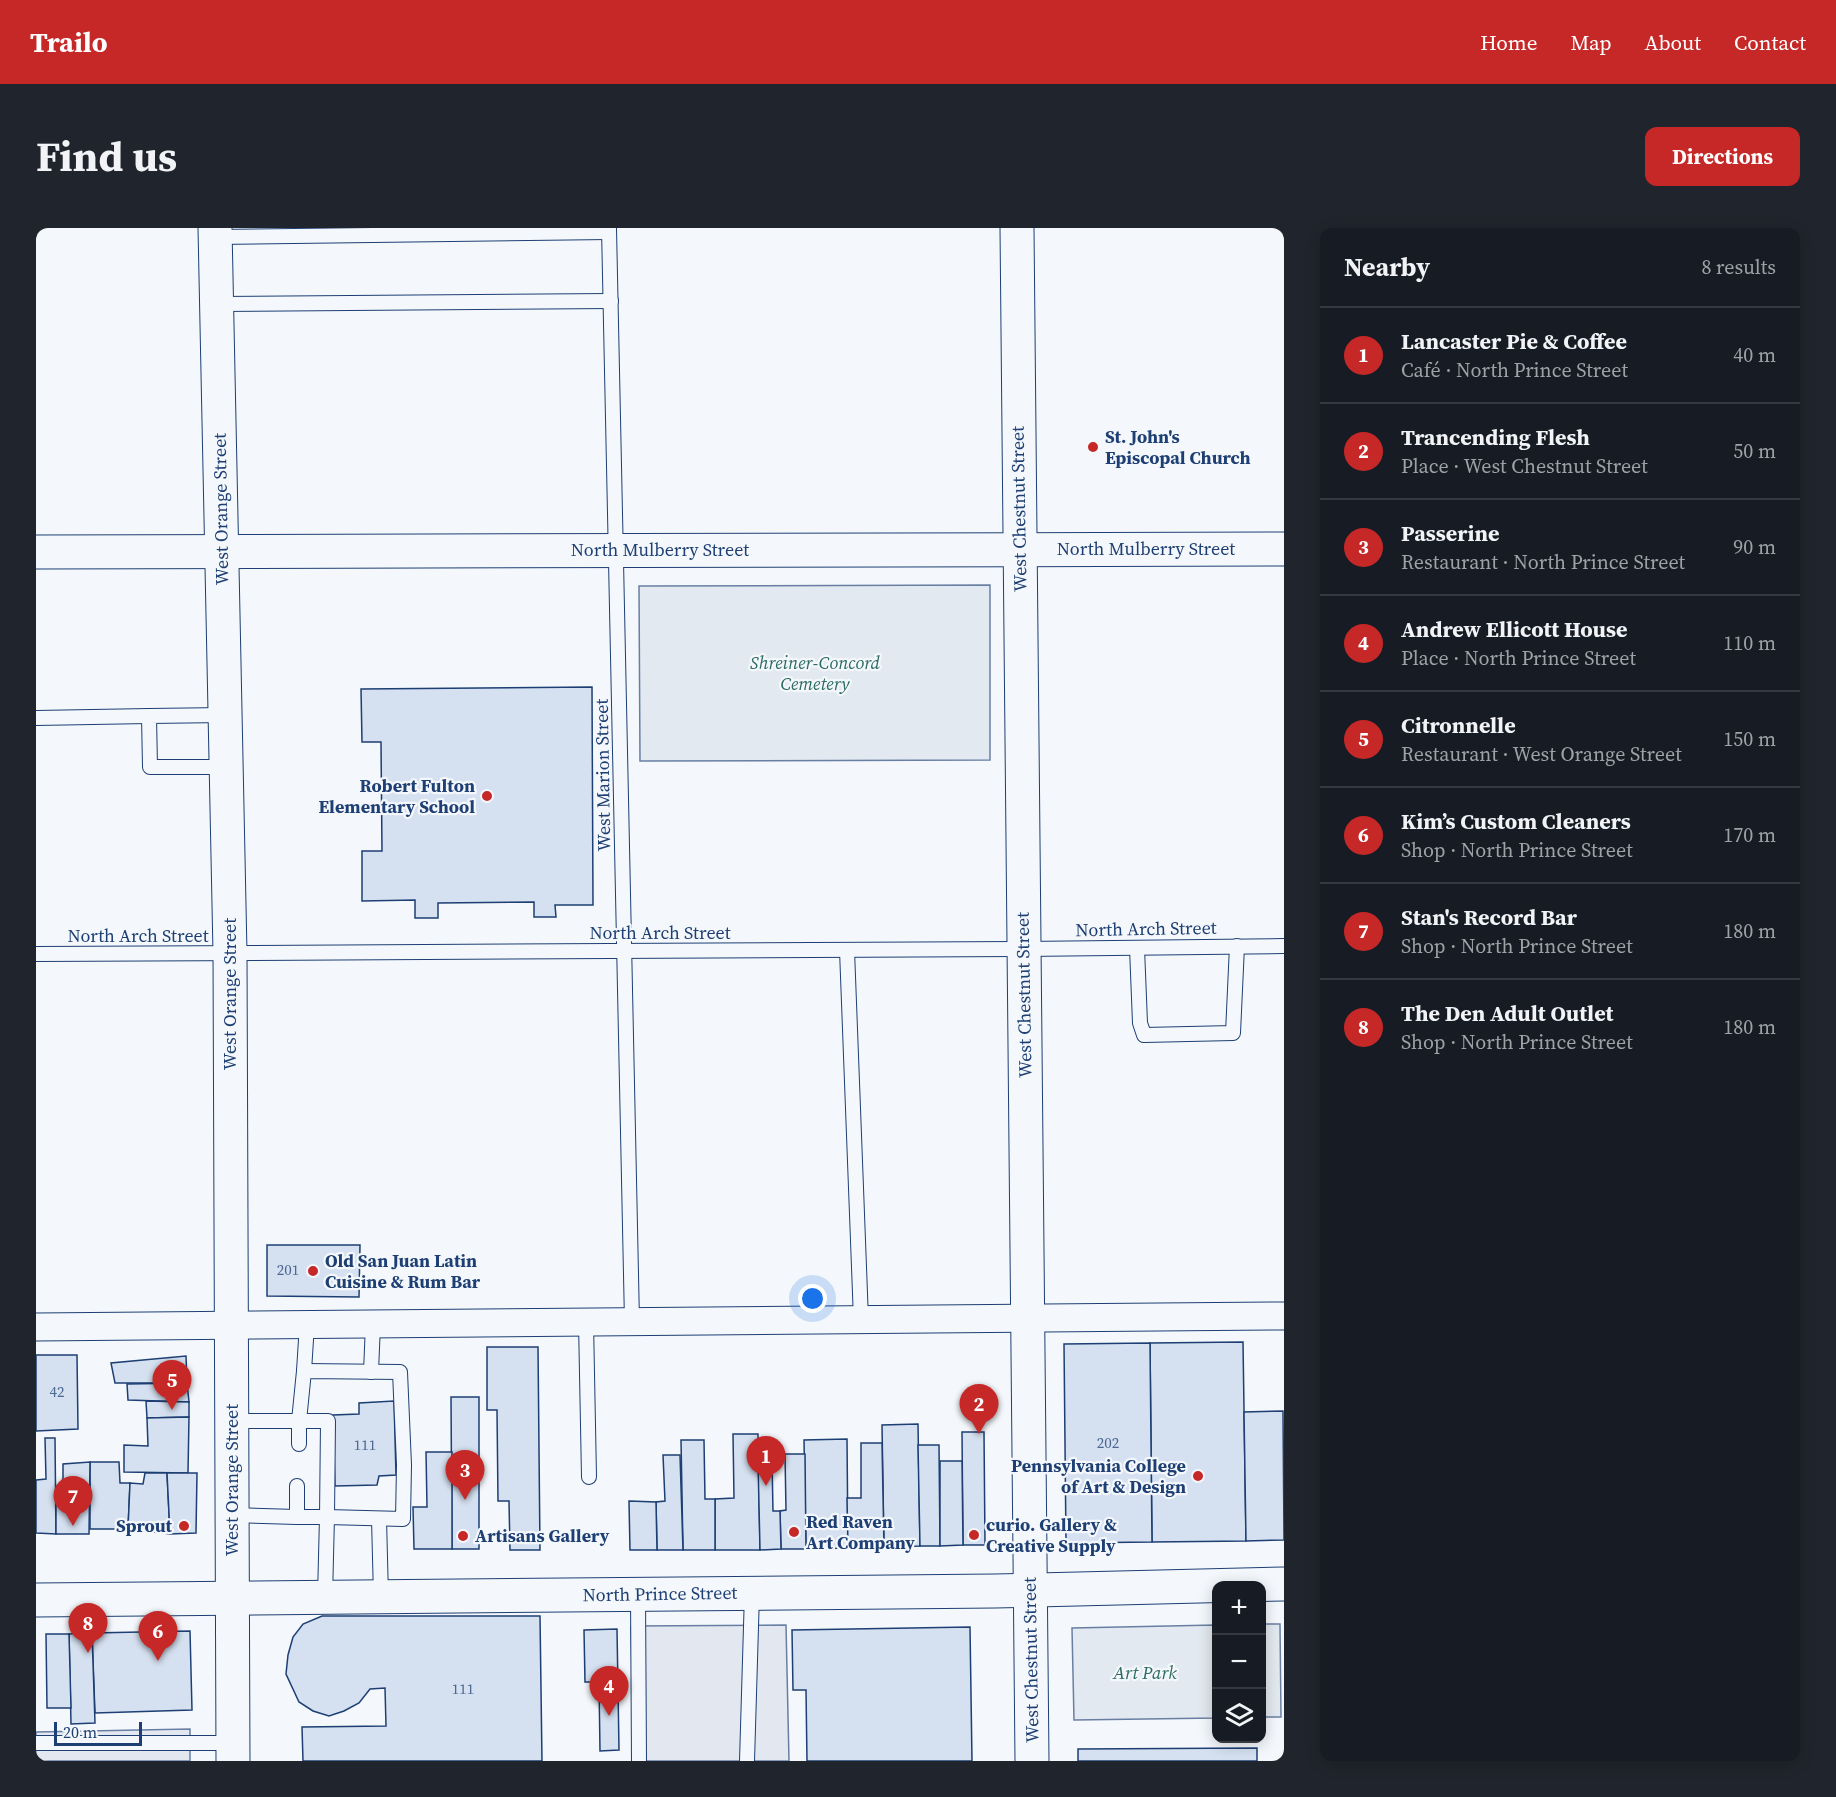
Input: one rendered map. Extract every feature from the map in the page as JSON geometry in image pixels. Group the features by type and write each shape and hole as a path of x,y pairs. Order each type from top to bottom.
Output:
{"main road":[{"name":"West Chestnut Street","path":"1017,228 1032,1761"},
{"name":"West Orange Street","path":"215,233 230,953 233,1752"},
{"name":"North Mulberry Street","path":"36,552 1284,549"},
{"name":"North Prince Street","path":"36,1600 381,1596 520,1600 638,1594 1030,1590 1284,1584"}],"street":[{"path":"36,1327 1284,1316"}],"lane":[{"path":"215,233 609,230"},
{"name":"West Marion Street","path":"609,230 632,1322"},
{"path":"217,304 611,301"},
{"path":"149,716 150,767 226,767"},
{"path":"36,718 225,716"},
{"path":"1137,948 1140,1023 1144,1035 1233,1033 1237,946"},
{"name":"North Arch Street","path":"36,954 1284,946"},
{"path":"847,950 861,1320"},
{"path":"586,1322 589,1477"},
{"path":"299,1444 306,1324"},
{"path":"371,1372 373,1324"},
{"path":"232,1515 403,1519 404,1465 400,1372 304,1371"},
{"path":"231,1421 328,1421 325,1597"},
{"path":"297,1486 297,1517"},
{"path":"379,1519 381,1596"},
{"path":"747,1761 752,1593"},
{"path":"638,1594 639,1761"},
{"path":"36,1743 233,1752"}],"green space":[{"name":"Shreiner-Concord Cemetery","path":"990,585 990,760 640,761 639,586"},
{"path":"1266,1624 1280,1624 1281,1717 1266,1717"},
{"name":"Art Park","path":"1212,1625 1212,1718 1074,1720 1072,1628"}],"shaded area":[{"path":"786,1625 789,1761 634,1761 631,1626"},
{"path":"190,1729 190,1761 36,1761 36,1732"}],"building":[{"name":"Robert Fulton Elementary School","path":"592,687 593,905 555,905 556,917 534,917 534,902 438,903 438,918 415,918 415,900 362,901 362,851 382,851 381,742 362,742 361,689"},
{"path":"267,1245 360,1245 359,1297 267,1296"},
{"name":"Pennsylvania College of Art & Design","path":"1243,1342 1246,1541 1152,1542 1150,1343"},
{"name":"Pennsylvania College of Art & Design","path":"1150,1343 1152,1542 1066,1543 1064,1344"},
{"path":"487,1347 538,1347 540,1550 510,1550 509,1501 498,1501 497,1410 487,1410"},
{"path":"36,1355 77,1355 78,1429 36,1431"},
{"path":"186,1356 187,1383 115,1383 111,1363"},
{"path":"187,1383 189,1402 128,1400 127,1384"},
{"path":"451,1397 479,1397 479,1549 452,1549"},
{"path":"146,1401 189,1402 189,1417 147,1418"},
{"path":"394,1401 396,1475 379,1476 377,1485 335,1486 333,1415 359,1414 359,1403"},
{"path":"1283,1411 1284,1540 1246,1541 1244,1412"},
{"path":"189,1417 188,1473 124,1472 124,1445 148,1446 147,1418"},
{"path":"918,1424 920,1546 884,1547 882,1425"},
{"path":"962,1432 984,1432 985,1545 963,1545"},
{"path":"733,1434 758,1434 760,1550 715,1550 715,1499 734,1498"},
{"path":"45,1438 55,1438 56,1534 36,1533 36,1480 46,1479"},
{"path":"847,1439 848,1548 806,1549 804,1440"},
{"path":"681,1440 704,1440 705,1499 715,1499 715,1550 683,1550"},
{"path":"861,1443 882,1443 884,1547 848,1548 847,1498 861,1498"},
{"path":"918,1445 939,1445 940,1546 920,1546"},
{"path":"426,1452 452,1452 452,1549 414,1549 413,1507 427,1507"},
{"path":"785,1454 805,1454 806,1549 781,1549 780,1511 786,1510"},
{"path":"663,1455 680,1455 683,1550 657,1550 656,1502 665,1501"},
{"path":"758,1461 772,1461 773,1511 780,1511 781,1549 760,1550"},
{"path":"940,1461 962,1461 963,1545 940,1546"},
{"path":"90,1462 119,1462 120,1483 130,1483 128,1529 90,1529"},
{"path":"90,1462 89,1534 56,1534 56,1486 63,1484 63,1464"},
{"path":"145,1473 167,1473 170,1534 128,1529 130,1483 143,1484"},
{"path":"167,1473 197,1473 196,1533 170,1534"},
{"path":"629,1501 656,1502 657,1550 630,1550"},
{"path":"322,1616 540,1616 542,1761 303,1761 302,1727 386,1726 385,1688 370,1689 359,1703 329,1716 313,1711 299,1702 286,1674 288,1655 293,1637 303,1624"},
{"path":"970,1627 972,1761 807,1761 806,1690 793,1690 792,1630"},
{"path":"617,1629 619,1750 600,1751 599,1682 585,1682 584,1630"},
{"path":"190,1631 192,1710 95,1713 92,1633"},
{"path":"92,1633 95,1723 71,1724 69,1634"},
{"path":"46,1634 69,1634 71,1708 47,1708"},
{"path":"1257,1748 1257,1761 1078,1761 1078,1749"}],"place":[{"name":"St. John's Episcopal Church","path":"1093,447"},
{"name":"Robert Fulton Elementary School","path":"487,796"},
{"name":"Old San Juan Latin Cuisine & Rum Bar","path":"313,1271"},
{"name":"Citronnelle","path":"172,1410"},
{"name":"Trancending Flesh","path":"979,1434"},
{"name":"Pennsylvania College of Art & Design","path":"1198,1476"},
{"name":"Lancaster Pie & Coffee","path":"766,1486"},
{"name":"Passerine","path":"465,1500"},
{"name":"Stan's Record Bar","path":"73,1526"},
{"name":"Sprout","path":"184,1526"},
{"name":"Red Raven Art Company","path":"794,1532"},
{"name":"curio. Gallery & Creative Supply","path":"974,1535"},
{"name":"Artisans Gallery","path":"463,1536"},
{"name":"The Den Adult Outlet","path":"88,1653"},
{"name":"Kim’s Custom Cleaners","path":"158,1661"},
{"name":"Andrew Ellicott House","path":"609,1716"}]}
